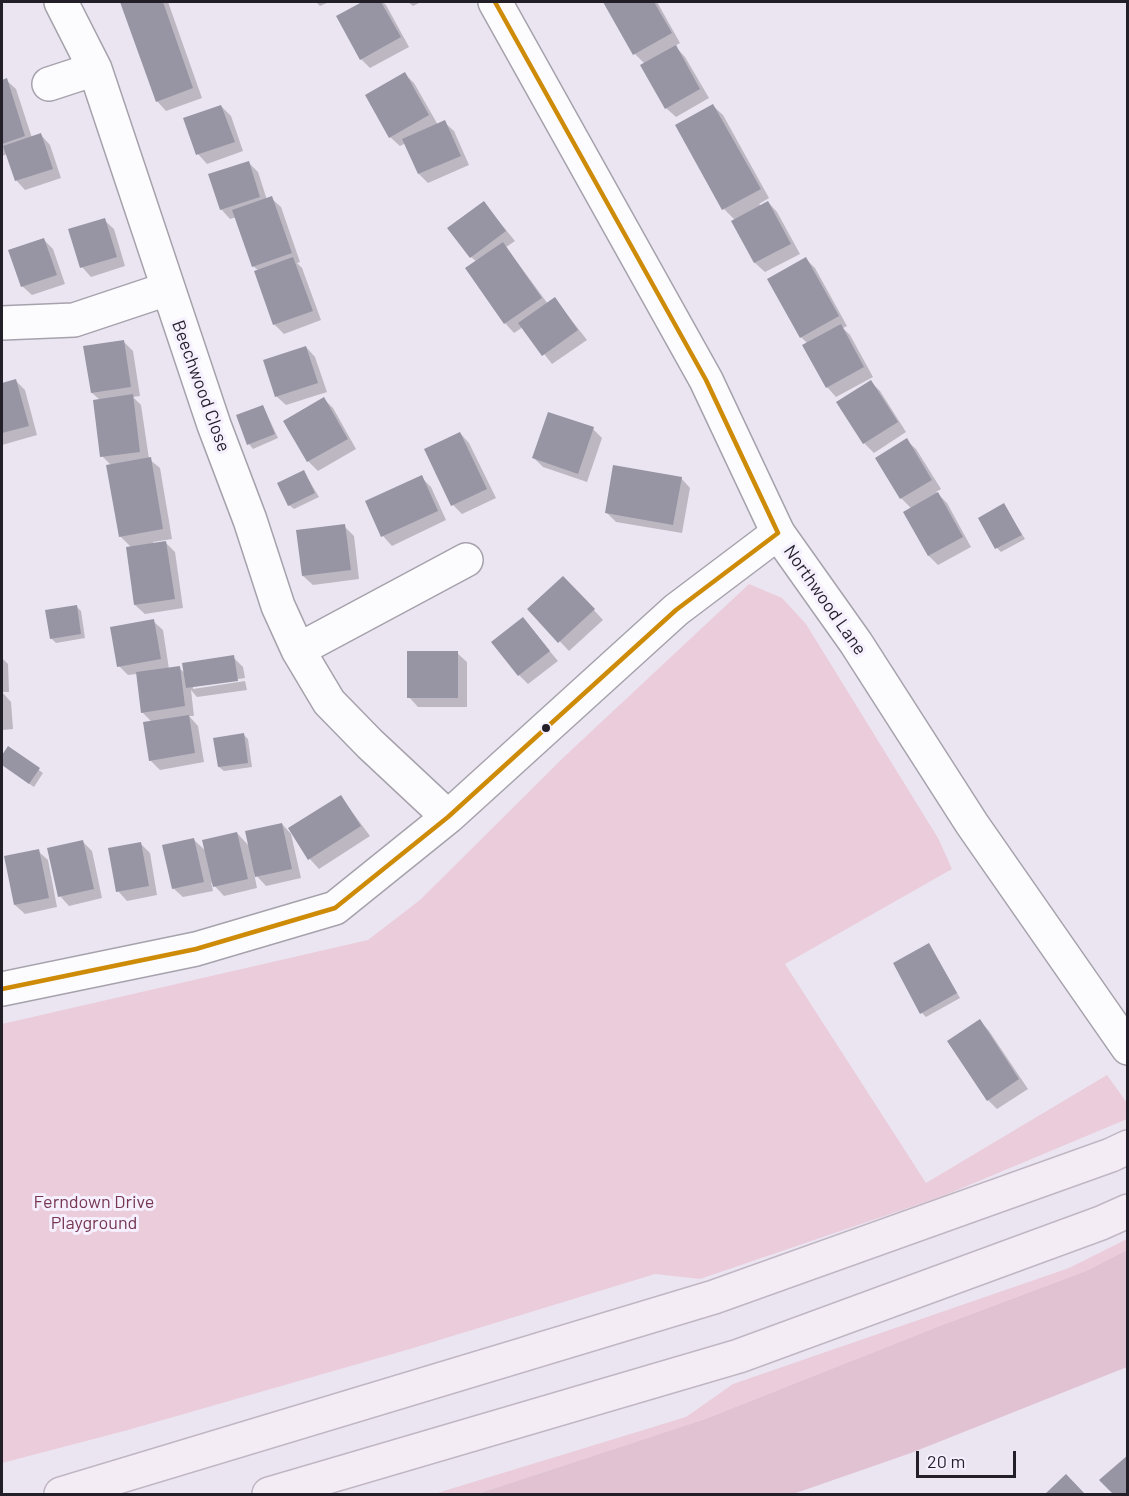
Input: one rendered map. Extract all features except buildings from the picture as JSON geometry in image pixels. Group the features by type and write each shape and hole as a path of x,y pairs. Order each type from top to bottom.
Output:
{"highway":[{"path":"61,1494 714,1297 1128,1147"},
{"path":"268,1494 739,1356 1101,1223 1128,1211"}],"street":[{"name":"Beechwood Close","path":"61,2 95,69 146,214 167,289 278,606 298,650 329,702 448,817"},
{"name":"Northwood Lane","path":"495,2 705,380 778,533 856,643 972,824 1128,1048"},
{"path":"49,84 95,69"},
{"path":"2,323 74,320 167,289"},
{"path":"2,989 196,950 335,908 448,817 676,610 778,533"},
{"path":"298,650 466,560"}],"green space":[{"name":"Ferndown Drive Playground","path":"749,584 782,598 806,624 938,838 952,869 785,964 926,1183 1107,1075 1127,1103 1127,1119 943,1196 700,1279 655,1274 410,1349 128,1430 2,1463 2,1024 368,940 420,900 565,756"},
{"path":"1127,1239 1127,1250 1086,1271 705,1419 477,1494 434,1494 686,1417 733,1384 1069,1268"}],"shaded area":[{"path":"1127,1250 1127,1367 911,1453 793,1494 477,1494 705,1419 1086,1271"}],"transit line":[{"path":"2,989 196,949 335,908 448,817 676,610 778,533 706,380 495,2"}]}
